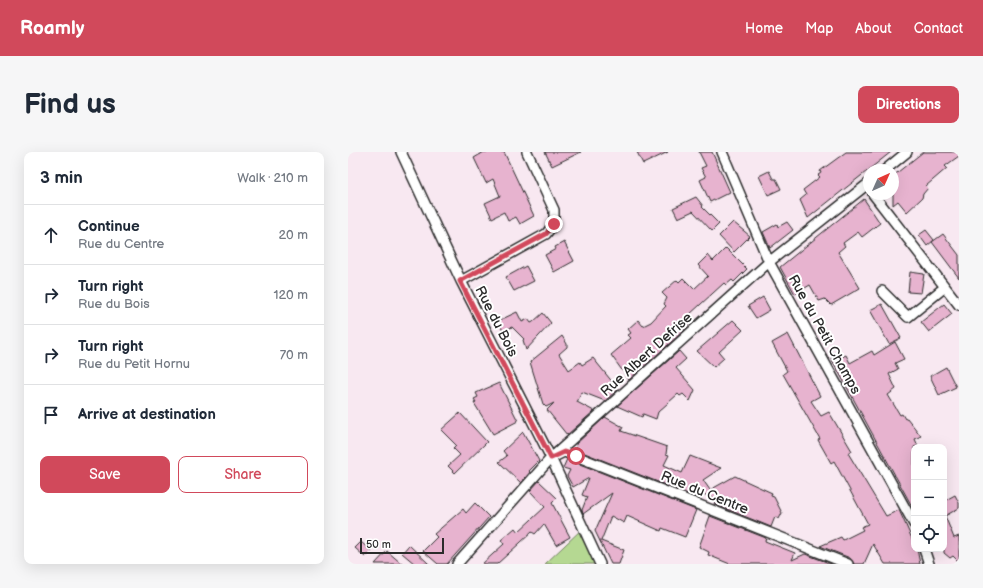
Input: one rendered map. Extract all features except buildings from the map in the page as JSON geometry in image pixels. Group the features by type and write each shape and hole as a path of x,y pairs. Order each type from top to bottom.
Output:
{"street":[{"name":"Rue du Bois","path":"401,152 460,281 551,458 600,564"},
{"path":"460,281 546,234 554,224 554,210 527,152"},
{"name":"Rue du Petit Champs","path":"722,152 769,262 911,519"},
{"path":"892,164 907,152"},
{"name":"Rue Albert Defrise","path":"457,564 551,458 769,262 863,189"},
{"path":"878,200 959,305"},
{"path":"882,292 908,317 945,287"},
{"name":"Rue du Centre","path":"551,458 564,452 848,564"},
{"path":"925,552 929,564"}],"green space":[{"path":"583,528 600,564 545,564"}],"route":[{"path":"554,224 546,234 460,281 551,458 564,452 576,456"}]}
